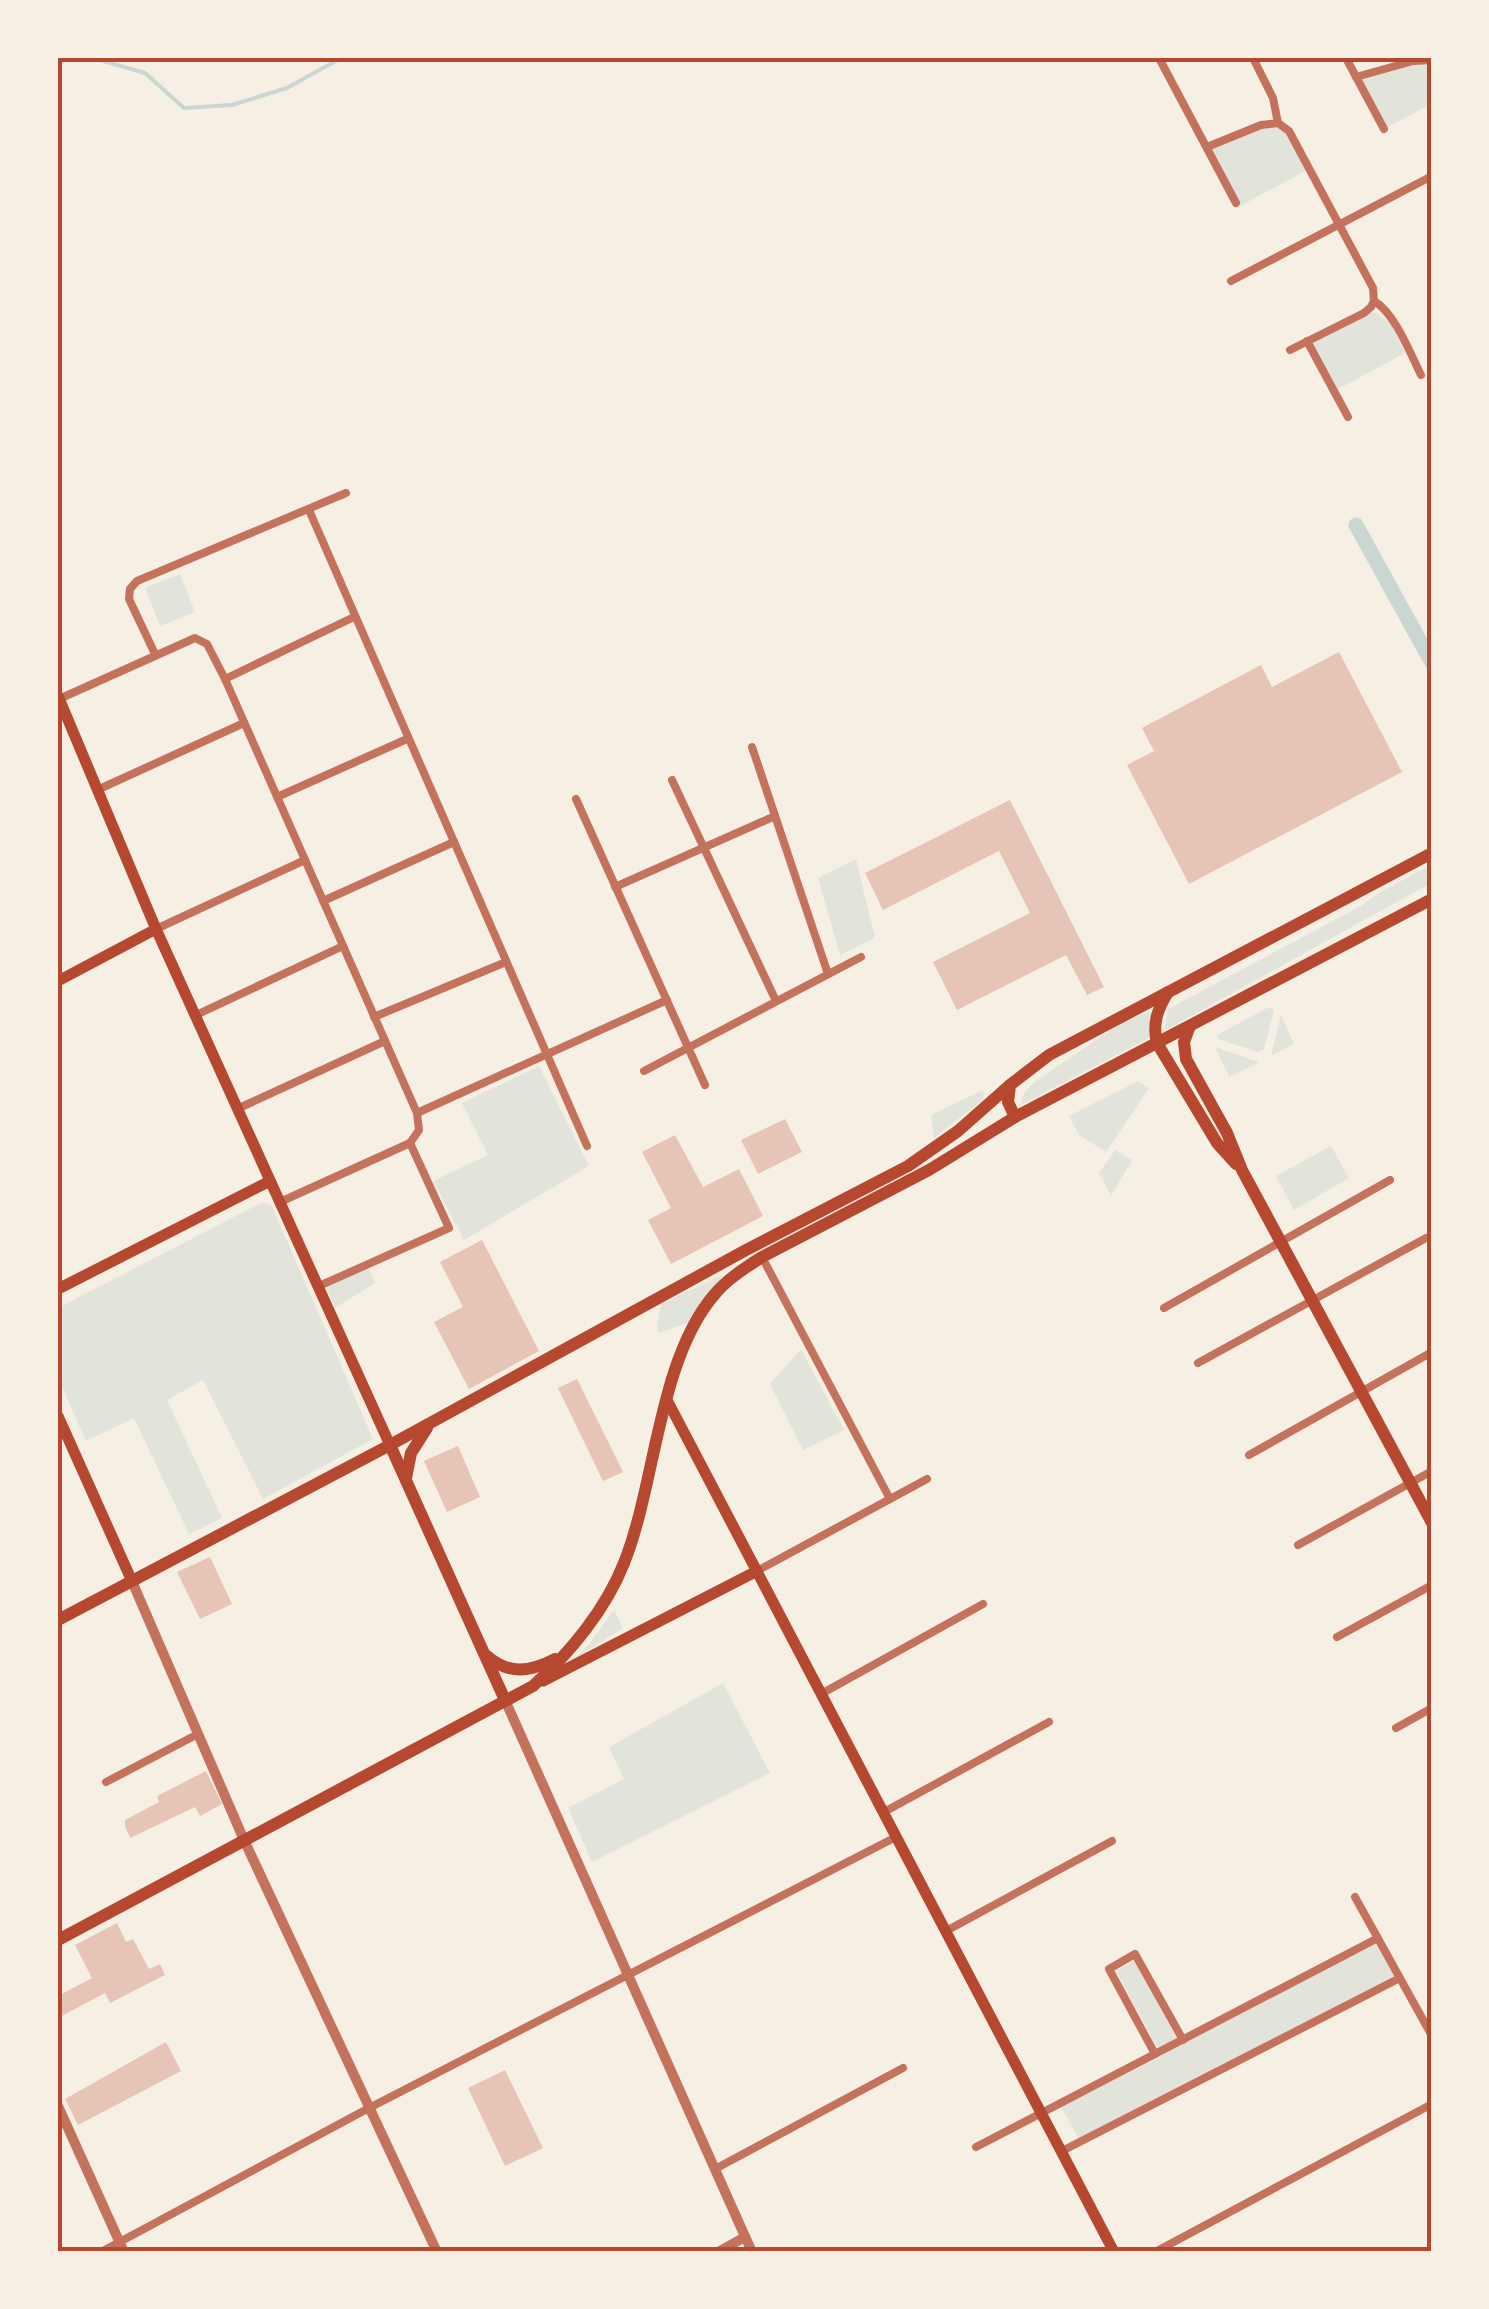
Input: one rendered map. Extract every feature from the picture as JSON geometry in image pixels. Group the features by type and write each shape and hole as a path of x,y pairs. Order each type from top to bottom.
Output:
{"main road":[{"path":"58,698 156,929 505,1700"},
{"path":"58,1620 908,1166 1049,1056 1432,852"},
{"path":"534,1686 571,1647 606,1599 624,1564 666,1400 686,1342 712,1296 762,1257 1432,899"},
{"path":"58,981 156,929"},
{"path":"1170,990 1156,1018 1157,1043 1217,1143 1242,1170"},
{"path":"1190,1026 1184,1042 1186,1058 1432,1523"},
{"path":"1010,1085 1008,1102 1016,1118"},
{"path":"58,1289 270,1181"},
{"path":"666,1400 1114,2252"},
{"path":"58,1416 131,1580"},
{"path":"406,1481 411,1453 432,1422"},
{"path":"58,1940 505,1700 756,1571"},
{"path":"482,1650 497,1664 515,1671 542,1666 571,1647"}],"street":[{"path":"1159,58 1236,204"},
{"path":"1252,58 1273,98 1278,123"},
{"path":"1346,58 1384,129"},
{"path":"1356,77 1413,61 1432,60"},
{"path":"1207,148 1260,125 1278,123 1289,131 1373,288 1374,301 1364,312 1290,350"},
{"path":"1232,281 1432,176"},
{"path":"1374,301 1388,314 1421,375"},
{"path":"1307,341 1348,416"},
{"path":"155,654 129,600 136,581 346,493"},
{"path":"308,510 587,1146"},
{"path":"225,679 354,618"},
{"path":"58,698 195,638 207,644 417,1113 419,1130 410,1144 280,1202"},
{"path":"97,790 244,724"},
{"path":"277,797 407,739"},
{"path":"752,747 828,974"},
{"path":"672,780 776,1001"},
{"path":"576,799 705,1084"},
{"path":"615,886 775,816"},
{"path":"323,902 454,842"},
{"path":"156,929 305,860"},
{"path":"196,1015 343,946"},
{"path":"644,1071 860,957"},
{"path":"374,1017 506,962"},
{"path":"417,1113 666,1000"},
{"path":"237,1109 384,1041"},
{"path":"319,1286 449,1228 410,1144"},
{"path":"1164,1308 1390,1180"},
{"path":"1198,1364 1426,1238"},
{"path":"762,1257 890,1499"},
{"path":"1248,1454 1432,1352"},
{"path":"1298,1545 1432,1471"},
{"path":"756,1571 927,1480"},
{"path":"131,1580 244,1840 437,2252"},
{"path":"1337,1637 1432,1585"},
{"path":"821,1694 983,1604"},
{"path":"505,1700 752,2252"},
{"path":"1396,1728 1432,1708"},
{"path":"884,1812 1049,1722"},
{"path":"106,1782 198,1734"},
{"path":"101,2252 122,2246 369,2108 896,1837"},
{"path":"946,1932 1112,1841"},
{"path":"1355,1897 1432,2036"},
{"path":"976,2147 1378,1938"},
{"path":"1155,2054 1109,1968 1135,1954 1182,2040"},
{"path":"1062,2151 1400,1978"},
{"path":"715,2169 903,2068"},
{"path":"1155,2252 1432,2104"},
{"path":"58,2106 122,2246"},
{"path":"718,2252 746,2237"}],"shaded area":[{"path":"1413,63 1431,64 1431,104 1386,128 1360,79"},
{"path":"1271,125 1289,137 1307,170 1240,206 1211,149"},
{"path":"1374,312 1390,322 1405,353 1338,389 1312,344"},
{"path":"180,574 195,612 160,626 145,588"},
{"path":"856,859 875,938 840,955 818,878"},
{"path":"1431,865 1431,883 1164,1031 1168,1009"},
{"path":"1269,1007 1274,1010 1264,1049 1258,1052 1218,1039 1217,1035"},
{"path":"1153,1011 1149,1038 1021,1105 1024,1094 1036,1081 1124,1021"},
{"path":"1281,1015 1294,1044 1271,1056"},
{"path":"1215,1047 1259,1062 1229,1077"},
{"path":"539,1066 589,1166 464,1240 433,1181 488,1155 462,1103"},
{"path":"1138,1081 1149,1088 1106,1152 1079,1135 1069,1116"},
{"path":"983,1090 984,1099 934,1138 931,1115"},
{"path":"1331,1146 1349,1178 1294,1210 1276,1176"},
{"path":"1115,1150 1132,1160 1111,1196 1099,1173"},
{"path":"263,1202 272,1206 373,1439 263,1499 203,1380 167,1400 222,1518 189,1534 134,1418 86,1441 58,1378 58,1308"},
{"path":"368,1267 375,1283 335,1308 327,1288"},
{"path":"722,1275 690,1322 659,1333 661,1304"},
{"path":"801,1349 844,1430 803,1450 770,1384"},
{"path":"614,1610 623,1628 574,1659 589,1644"},
{"path":"723,1683 770,1773 592,1862 568,1808 624,1779 609,1747"},
{"path":"1377,1943 1396,1977 1079,2139 1061,2107 1162,2056 1116,1971 1135,1961 1180,2045"}],"building":[{"path":"1339,652 1402,772 1189,884 1127,765 1154,751 1142,728 1261,665 1272,687"},
{"path":"1010,800 1104,987 1087,995 1066,955 957,1010 933,962 1030,913 999,851 883,910 865,873"},
{"path":"785,1119 802,1152 758,1174 741,1140"},
{"path":"675,1135 703,1187 739,1169 763,1216 671,1264 648,1220 671,1208 642,1152"},
{"path":"482,1240 539,1351 469,1389 434,1322 463,1307 440,1262"},
{"path":"577,1379 623,1472 603,1481 558,1388"},
{"path":"458,1446 480,1497 447,1512 424,1461"},
{"path":"210,1557 232,1604 200,1619 177,1572"},
{"path":"206,1771 222,1804 200,1816 195,1807 130,1838 125,1820 159,1802 157,1796"},
{"path":"117,1923 126,1942 133,1939 149,1969 160,1964 165,1975 110,2003 105,1993 58,2018 58,1996 92,1978 75,1945"},
{"path":"166,2042 181,2071 78,2125 65,2099"},
{"path":"505,2070 543,2148 505,2166 468,2088"}],"waterway":[{"path":"93,58 145,73 184,108 232,105 287,88 341,58"},
{"path":"1356,525 1432,663"}]}
